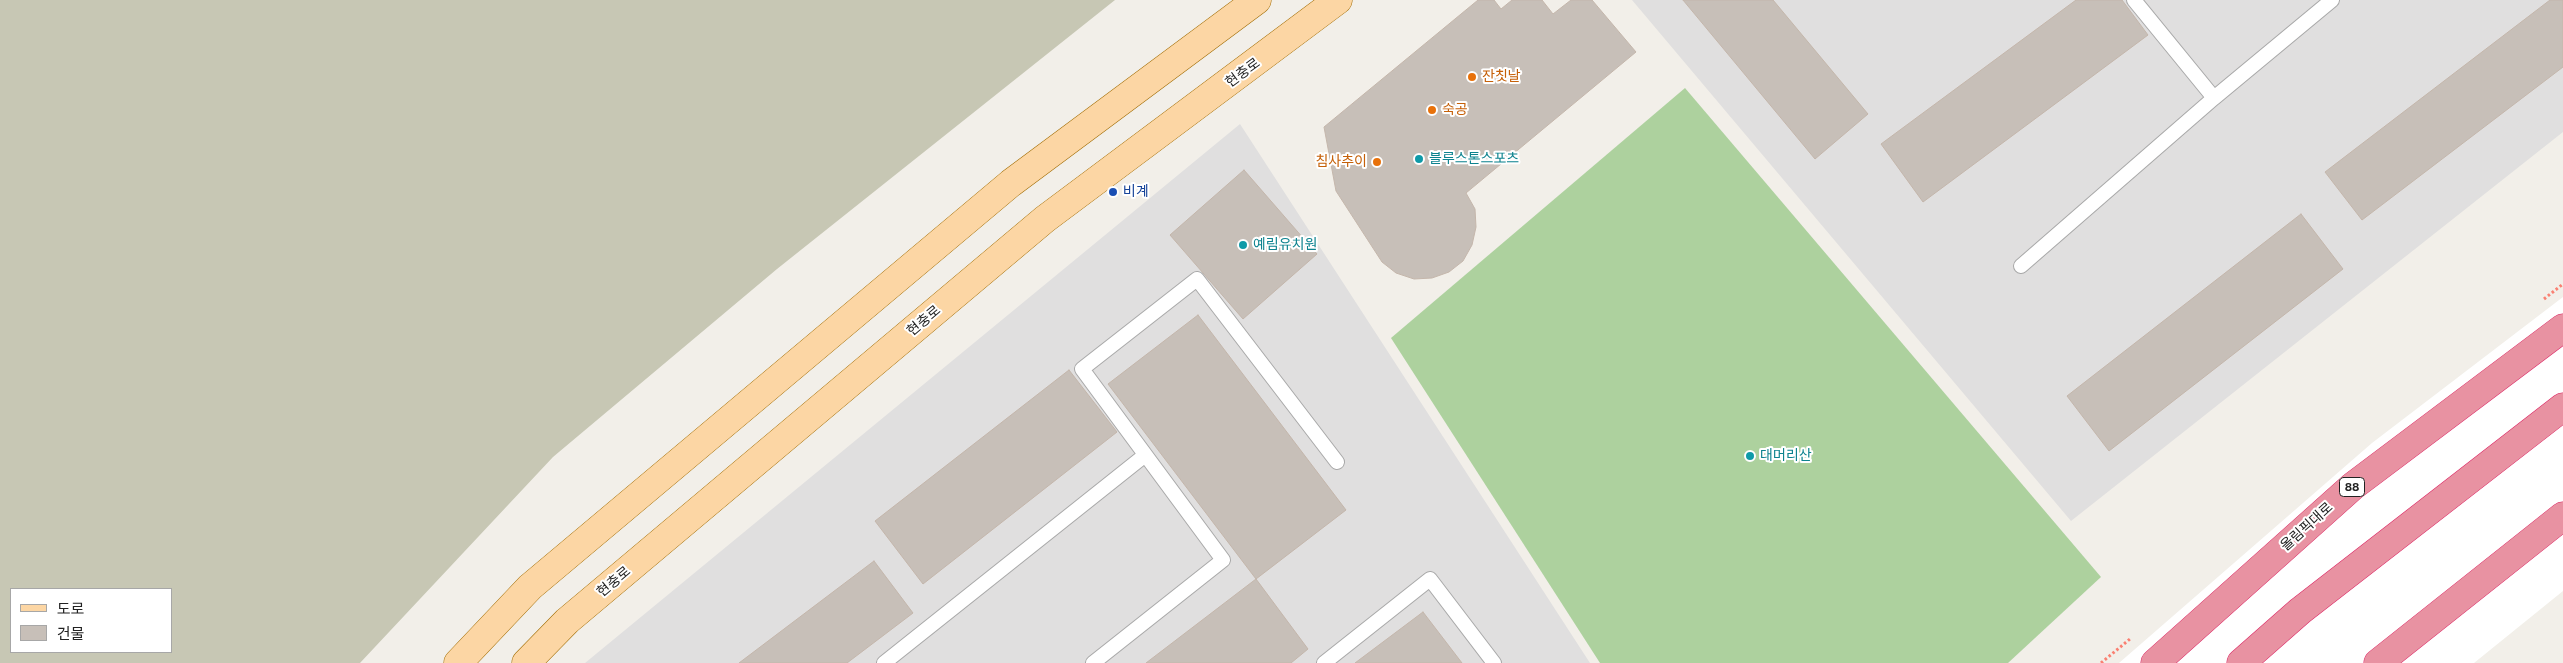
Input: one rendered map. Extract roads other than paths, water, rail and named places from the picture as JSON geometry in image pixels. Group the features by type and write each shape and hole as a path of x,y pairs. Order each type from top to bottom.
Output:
{"highway":[{"name":"올림픽대로","path":"2155,663 2353,486 2563,328"},
{"path":"2242,663 2300,611 2563,407"},
{"path":"2378,663 2563,516"}],"main road":[{"path":"469,659 530,587 1011,183 1257,0"},
{"name":"현충로","path":"526,663 567,621 1044,219 1338,0"}],"lane":[{"path":"2134,0 2214,98"},
{"path":"2021,266 2214,98 2332,0"},
{"path":"1093,663 1222,560 1082,369 1197,279 1338,462"},
{"path":"884,663 1144,456"},
{"path":"1324,663 1430,579 1494,663"}],"place":[{"name":"잔칫날","path":"1472,77"},
{"name":"숙공","path":"1432,110"},
{"name":"블루스톤스포츠","path":"1419,159"},
{"name":"침사추이","path":"1377,162"},
{"name":"비계","path":"1113,192"},
{"name":"예림유치원","path":"1243,245"},
{"name":"대머리산","path":"1750,456"}]}
